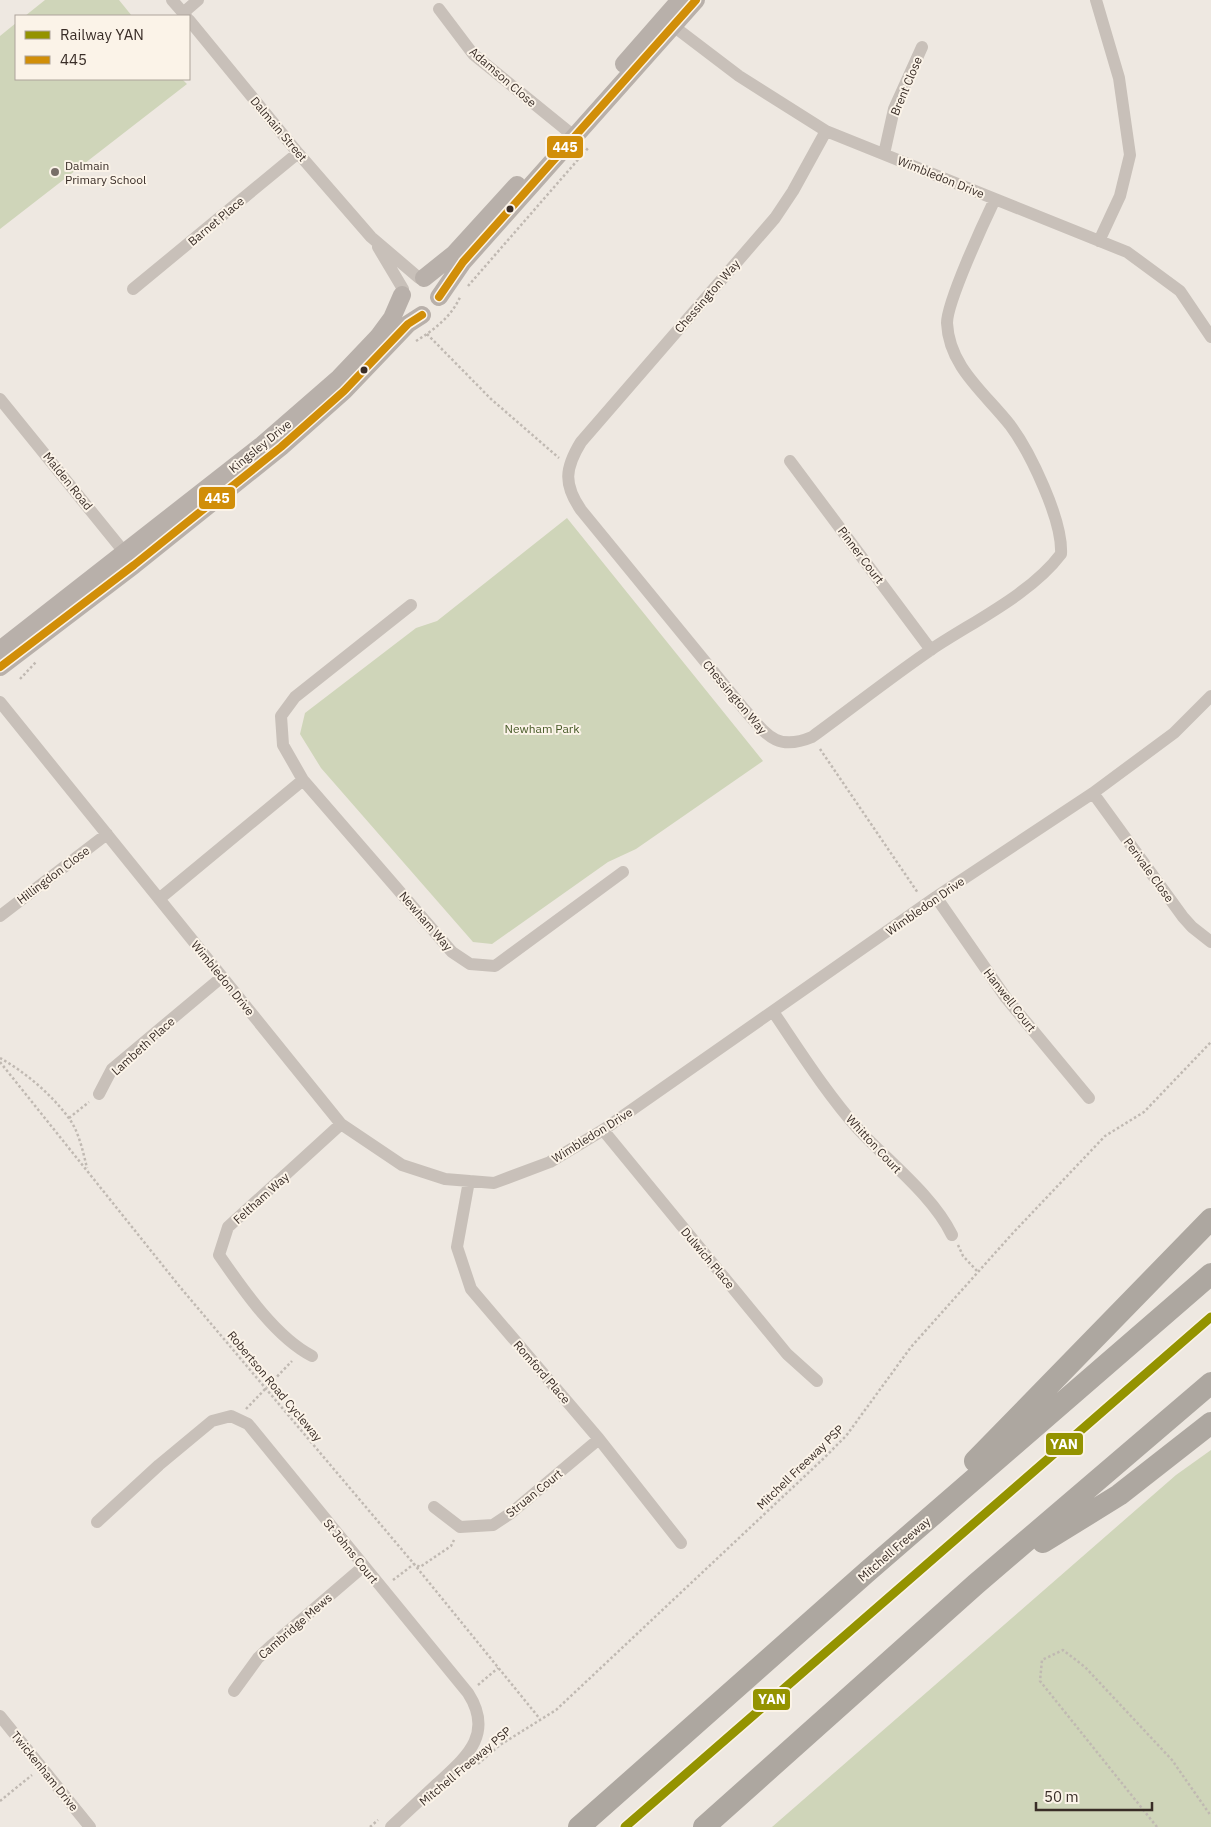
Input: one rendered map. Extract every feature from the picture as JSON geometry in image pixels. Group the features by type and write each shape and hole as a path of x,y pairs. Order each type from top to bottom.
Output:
{"highway":[{"path":"868,1571 1211,1218"},
{"name":"Mitchell Freeway","path":"579,1827 868,1571 1211,1274"},
{"path":"704,1827 976,1584 1211,1383"},
{"path":"976,1584 1119,1495 1211,1423"}],"main road":[{"path":"577,138 454,254 421,278 409,281 402,292 405,307 410,312 422,315 436,307 439,296 464,262 577,138 669,22 680,0"},
{"path":"669,22 696,0"},
{"path":"421,278 433,282 439,296"},
{"name":"Kingsley Drive","path":"0,667 130,559 339,378 378,337 392,318 402,292"},
{"name":"Kingsley Drive","path":"0,650 130,559 281,447 344,391 408,324 422,315"}],"street":[{"name":"Dalmain Street","path":"172,0 185,15"},
{"path":"187,15 198,0"},
{"path":"1096,0 1119,78 1130,154 1120,196 1099,241"},
{"name":"Adamson Close","path":"439,9 473,54 577,138"},
{"name":"Dalmain Street","path":"190,21 298,153 371,237 421,278"},
{"name":"Wimbledon Drive","path":"669,22 739,76 826,130 1127,252 1180,291 1211,337"},
{"name":"Brent Close","path":"884,154 894,109 922,48"},
{"name":"Chessington Way","path":"826,130 793,190 775,218 581,442 568,466 570,491 581,510 764,733 773,740 788,744 812,737 931,650 1011,598 1043,574 1061,554 1060,532 1031,457 1009,424 957,361 950,343 947,321 954,298 995,199"},
{"name":"Barnet Place","path":"133,289 298,153"},
{"name":"Dalmain Street","path":"371,237 402,292"},
{"name":"Malden Road","path":"1,401 130,559"},
{"name":"Pinner Court","path":"790,461 931,650"},
{"name":"Newham Way","path":"411,605 295,697 281,716 283,745 303,780 452,952 470,964 495,966 623,872"},
{"name":"Wimbledon Drive","path":"0,702 341,1124 402,1165 445,1179 494,1183 550,1162 602,1130 774,1013 936,898 1093,792 1174,732 1211,696"},
{"path":"159,899 303,780"},
{"name":"Perivale Close","path":"1093,792 1183,917 1211,942"},
{"name":"Hillingdon Close","path":"0,916 107,834"},
{"name":"Hanwell Court","path":"936,898 1006,998 1090,1098"},
{"name":"Lambeth Place","path":"99,1094 112,1069 222,978"},
{"name":"Whitton Court","path":"774,1013 842,1109 929,1203 947,1225 952,1235"},
{"name":"Feltham Way","path":"306,1353 255,1305 219,1255 228,1227 341,1124"},
{"name":"Dulwich Place","path":"602,1130 787,1354 817,1381"},
{"name":"Romford Place","path":"469,1181 457,1248 471,1289 599,1439 681,1543"},
{"path":"98,1522 159,1465 212,1421 224,1416 237,1418"},
{"name":"St Johns Court","path":"237,1418 248,1424 468,1693 475,1706 478,1721 477,1736 471,1750 391,1827"},
{"name":"Struan Court","path":"460,1527 493,1525 599,1439"},
{"path":"434,1507 460,1527"},
{"name":"Cambridge Mews","path":"234,1691 258,1658 272,1644 364,1566"},
{"name":"Twickenham Drive","path":"0,1716 90,1827"}],"path":[{"path":"467,287 577,138"},
{"path":"462,293 455,310 427,334 491,399 568,466"},
{"path":"812,737 926,905"},
{"name":"Mitchell Freeway PSP","path":"471,1770 500,1745 556,1710 823,1459 846,1436 911,1347 978,1272 1105,1136 1144,1112 1211,1042"},
{"path":"0,1058 43,1090 69,1118 81,1144 87,1170"},
{"name":"Robertson Road Cycleway","path":"0,1062 180,1287 414,1564 540,1719"},
{"path":"69,1118 99,1094"},
{"path":"952,1235 963,1256 978,1272"},
{"path":"237,1418 306,1353"},
{"path":"381,1588 414,1564 420,1567 451,1546 460,1527"},
{"path":"1157,1827 1040,1682 1042,1660 1064,1650 1085,1667 1172,1760 1211,1816"},
{"path":"468,1693 498,1668"},
{"path":"0,1801 41,1766"}],"green space":[{"path":"45,0 119,0 131,15 26,15"},
{"name":"Dalmain Primary School","path":"15,24 15,80 183,80 187,84 0,229 0,36"},
{"name":"Newham Park","path":"567,518 763,761 636,849 608,862 492,944 473,942 321,768 300,734 305,713 416,628 437,621"},
{"path":"1211,1450 1211,1827 772,1827 1176,1475"}],"rail line":[{"name":"YAN","path":"625,1827 1211,1317"}],"transit line":[{"name":"445","path":"439,297 463,262 696,0"},
{"name":"445","path":"0,667 134,565 281,447 344,391 408,324 422,315"}],"place":[{"name":"Dalmain Primary School","path":"55,172"}]}
